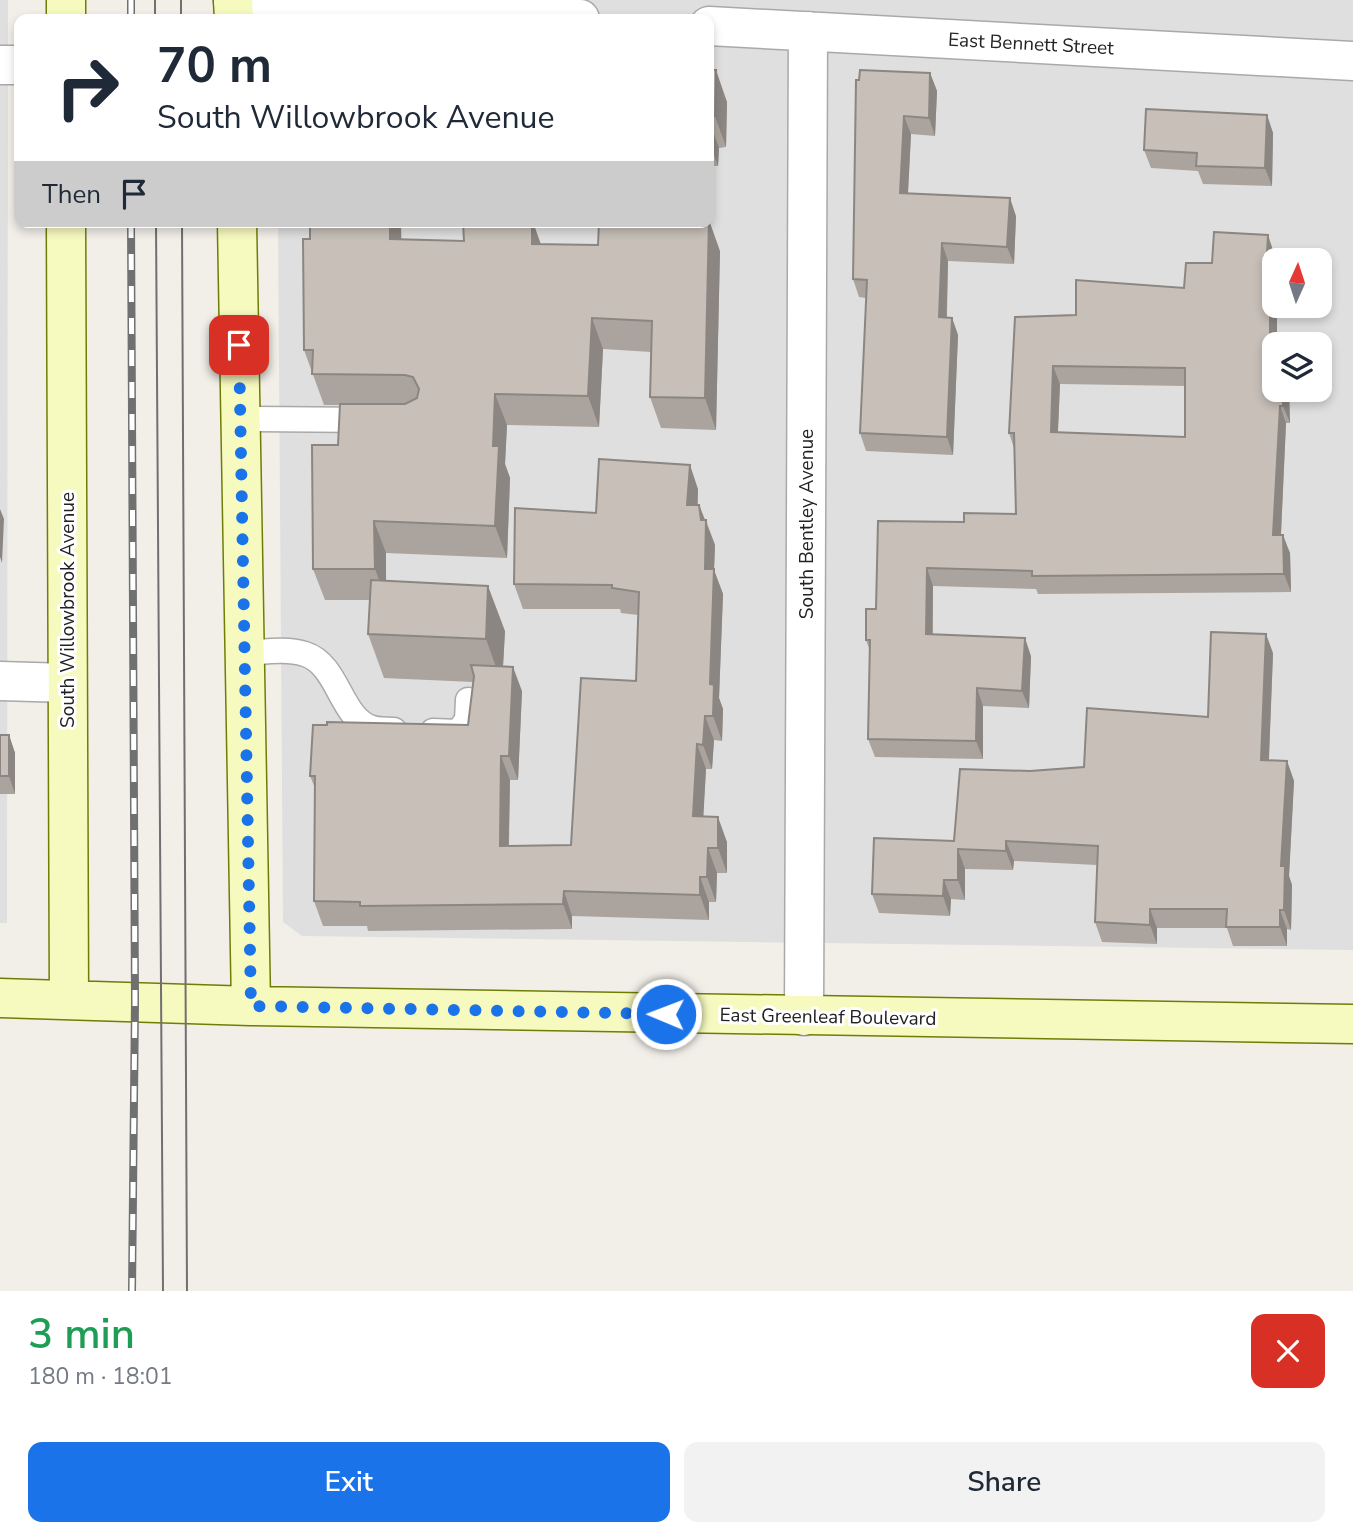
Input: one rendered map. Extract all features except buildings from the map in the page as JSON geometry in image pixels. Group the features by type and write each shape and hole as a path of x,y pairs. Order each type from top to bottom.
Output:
{"street":[{"path":"233,0 489,14"},
{"name":"East Bennett Street","path":"714,26 1353,61"},
{"name":"South Bentley Avenue","path":"804,1016 808,32"},
{"name":"South Willowbrook Avenue","path":"66,228 69,999"},
{"path":"237,228 251,1006"},
{"path":"0,681 67,683"},
{"name":"East Greenleaf Boulevard","path":"0,998 251,1006 1353,1024"}],"lane":[{"path":"241,419 403,420"},
{"path":"245,653 282,650 304,654 325,665 345,701 370,728 458,732 467,720 468,700"}],"shaded area":[{"path":"0,0 8,0 7,923 0,923"},
{"path":"277,0 1353,0 1353,950 302,936 283,922 278,228 714,228 714,14 277,14"}],"tram line":[{"path":"155,0 155,14"},
{"path":"181,0 181,14"},
{"path":"156,228 163,1291"},
{"path":"182,228 187,1291"}],"railway":[{"path":"131,0 131,14"},
{"path":"131,228 135,1001 132,1291"}],"route":[{"path":"239,345 251,1006 666,1014"}]}
